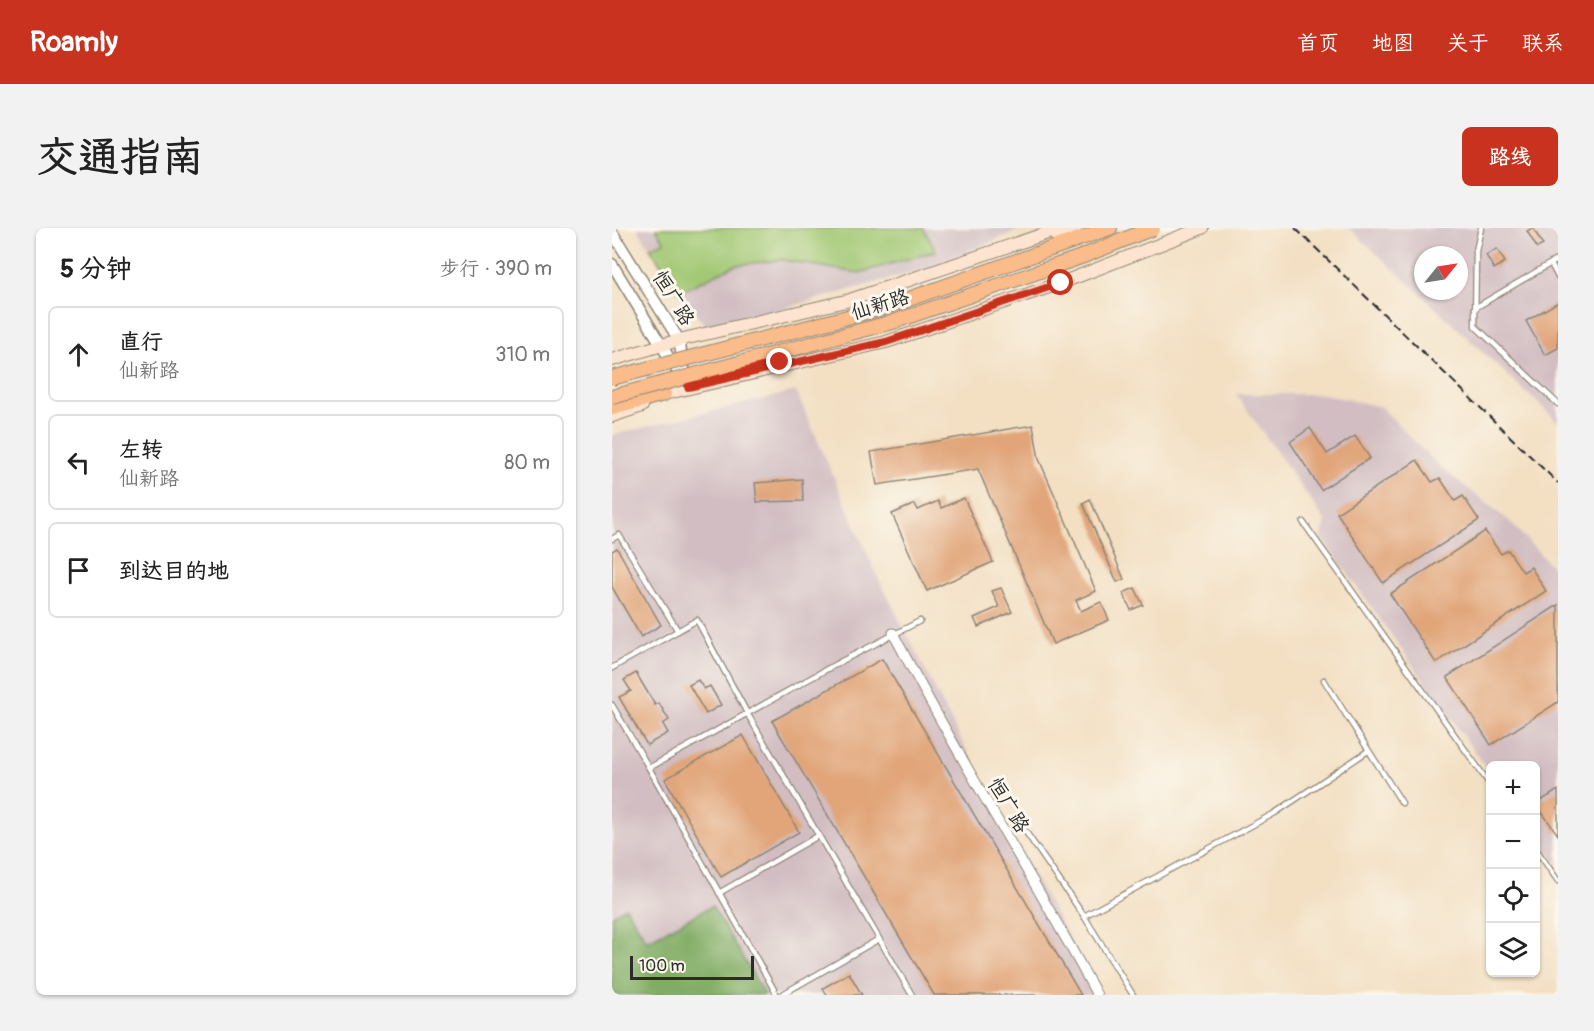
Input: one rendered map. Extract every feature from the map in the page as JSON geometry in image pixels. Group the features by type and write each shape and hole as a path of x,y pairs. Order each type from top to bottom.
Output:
{"main road":[{"name":"仙新路","path":"612,360 679,340 850,300 1062,228"},
{"path":"679,340 874,297 1076,228"},
{"name":"仙新路","path":"612,378 886,307 1110,228"},
{"name":"仙新路","path":"612,397 893,322 1081,257 1153,228"},
{"name":"仙新路","path":"664,394 780,362 893,336 979,308 1189,228"},
{"name":"仙新路","path":"612,416 688,387 886,342 1061,283 1202,228"},
{"path":"612,408 664,394"}],"street":[{"name":"恒广路","path":"612,232 679,340 688,387"},
{"name":"恒广路","path":"612,264 688,387"},
{"name":"恒广路","path":"893,633 945,732 1057,922 1096,995"}],"lane":[{"path":"1481,228 1476,251 1475,326 1558,404"},
{"path":"1475,308 1558,260"},
{"path":"1551,264 1558,277"},
{"path":"1303,522 1486,779"},
{"path":"612,539 619,535 678,631"},
{"path":"612,668 697,620 747,713 912,995"},
{"path":"649,768 893,633 920,621"},
{"path":"1324,680 1402,803"},
{"path":"612,705 779,995 879,939"},
{"path":"1084,916 1275,813 1368,751"},
{"path":"1022,825 1084,916 1133,995"},
{"path":"719,893 818,836"},
{"path":"1540,855 1558,881"}],"shaded area":[{"path":"637,228 1023,228 939,265 709,329 684,302"},
{"path":"1349,228 1558,228 1558,422 1427,300 1468,300 1468,246 1414,246 1414,288"},
{"path":"796,391 878,578 1010,835 1102,995 765,995 712,906 647,942 626,907 612,915 612,435"},
{"path":"1236,394 1323,394 1381,407 1438,465 1508,520 1558,573 1558,866 1540,841 1540,761 1486,761 1486,767 1321,537 1326,522"}],"green space":[{"path":"656,228 923,228 936,251 859,273 782,260 735,265 679,292 650,248 664,242"},
{"path":"712,906 765,995 612,995 612,915 626,907 647,941"}],"building":[{"path":"1533,228 1543,245 1537,248 1527,231"},
{"path":"1497,249 1505,262 1494,269 1486,255"},
{"path":"1558,302 1558,348 1545,355 1526,321"},
{"path":"1033,425 1039,459 1096,591 1076,600 1081,611 1101,602 1109,620 1053,644 978,469 877,485 871,452"},
{"path":"1310,428 1327,454 1355,436 1370,458 1321,490 1290,442"},
{"path":"1417,460 1432,482 1440,478 1455,501 1463,496 1479,520 1383,583 1337,513"},
{"path":"802,479 803,501 757,502 755,483"},
{"path":"964,498 993,562 927,591 892,514 915,504 918,510 938,501 941,508"},
{"path":"1090,499 1124,579 1117,582 1083,503"},
{"path":"1485,531 1501,554 1508,550 1523,572 1531,567 1546,591 1436,663 1390,594"},
{"path":"617,548 661,625 641,637 612,587 612,551"},
{"path":"1001,588 1012,612 978,627 974,618 999,607 992,591"},
{"path":"1135,588 1143,605 1131,610 1123,593"},
{"path":"1558,605 1558,702 1491,745 1447,677"},
{"path":"882,659 1081,995 934,995 772,721"},
{"path":"636,673 655,705 659,703 669,720 663,724 668,733 647,745 619,697 631,691 624,680"},
{"path":"698,680 704,689 710,686 721,705 706,714 689,685"},
{"path":"743,735 799,832 721,877 665,779"},
{"path":"1558,790 1558,835 1540,810 1540,801"},
{"path":"849,973 862,995 827,995 823,988"}],"railway":[{"path":"1295,228 1558,483"}],"route":[{"path":"780,362 688,387 886,342 1061,283"}]}
